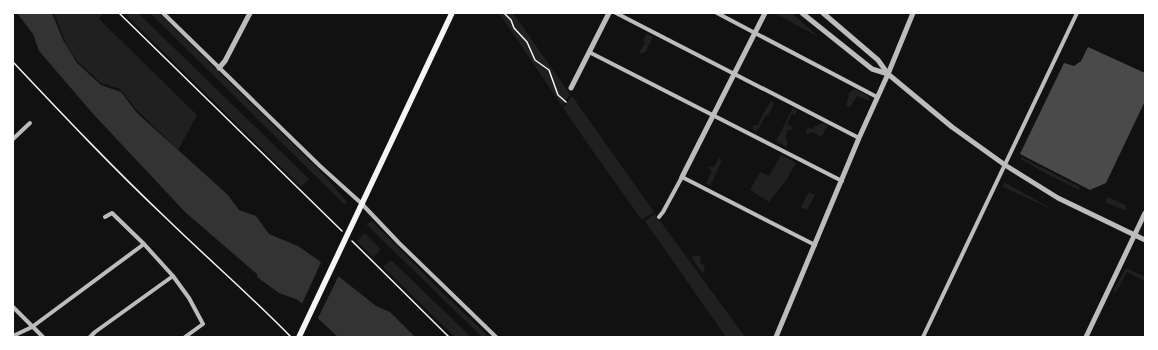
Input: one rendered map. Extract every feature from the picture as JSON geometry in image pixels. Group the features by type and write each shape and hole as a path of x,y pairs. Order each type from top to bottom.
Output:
{"main road":[{"path":"299,337 452,13"}],"street":[{"path":"163,13 320,166 362,203 399,243 496,337"},
{"path":"219,68 225,61 250,13"},
{"path":"571,88 609,13"},
{"path":"616,13 859,138"},
{"path":"717,13 877,97"},
{"path":"659,217 682,177 765,13"},
{"path":"802,13 872,69 888,74"},
{"path":"823,13 878,60 888,74 952,127 1005,165 1058,198 1145,240"},
{"path":"776,337 913,13"},
{"path":"923,337 1077,13"},
{"path":"590,52 842,181"},
{"path":"13,139 30,123"},
{"path":"682,177 815,245"},
{"path":"105,217 112,212 173,276 189,298 203,324 185,337"},
{"path":"1086,337 1145,213"},
{"path":"13,336 32,326 144,244"},
{"path":"90,337 173,276"},
{"path":"13,306 43,337"}],"path":[{"path":"119,13 345,234"},
{"path":"504,13 511,20 514,28 528,42 535,60 549,70 558,95 566,102"},
{"path":"13,62 124,178 166,219 264,309 291,337"},
{"path":"350,239 449,337"}],"shaded area":[{"path":"17,13 52,13 63,40 77,63 101,85 121,92 137,113 228,195 239,210 256,216 269,234 298,246 318,260 376,306 390,312 415,337 338,337 298,300 279,293 257,277 257,274 186,213 95,116 39,51 33,34"},
{"path":"54,13 103,13 99,19 197,115 178,150 135,108 120,89 101,83 78,62 67,46"},
{"path":"124,13 138,13 309,179 301,187"},
{"path":"150,13 159,13 325,176 347,202 345,205"},
{"path":"499,13 513,13 570,94 562,106"},
{"path":"774,13 791,13 819,37"},
{"path":"647,34 653,37 645,53 642,52 641,54 639,53 645,42 643,40"},
{"path":"854,89 867,95 870,99 868,101 857,96 850,107 846,105 849,96 848,94"},
{"path":"572,96 654,212 642,220 563,108"},
{"path":"771,101 774,104 768,116 766,115 757,131 752,129 754,125 758,125"},
{"path":"793,108 797,110 795,115 792,113 787,124 793,127 791,130 788,129 786,133 788,144 786,147 776,141"},
{"path":"823,123 828,126 821,137 812,132 811,134 805,133 808,128 812,129"},
{"path":"781,155 796,163 787,179 769,202 750,190 760,172 769,176"},
{"path":"1021,157 1080,187 1079,190 1045,173 1021,159"},
{"path":"719,158 722,160 710,186 706,183 712,171 708,168 710,166 714,167"},
{"path":"1004,182 1055,211 1003,187"},
{"path":"809,192 815,195 807,210 801,207"},
{"path":"1108,197 1126,205 1126,211 1105,202"},
{"path":"655,214 745,337 726,337 645,221"},
{"path":"372,221 489,337 482,337 366,224"},
{"path":"365,233 381,250 373,257 357,241"},
{"path":"692,255 701,257 700,263 705,266 703,274 693,260"},
{"path":"391,260 471,337 455,337 383,267"},
{"path":"1126,268 1145,277 1145,281 1127,272 1116,292 1113,291"}],"pier":[{"path":"322,260 340,273 317,320 301,306"}],"building":[{"path":"1088,47 1145,73 1145,101 1106,183 1090,190 1020,154 1064,63 1074,66 1081,61"}]}
